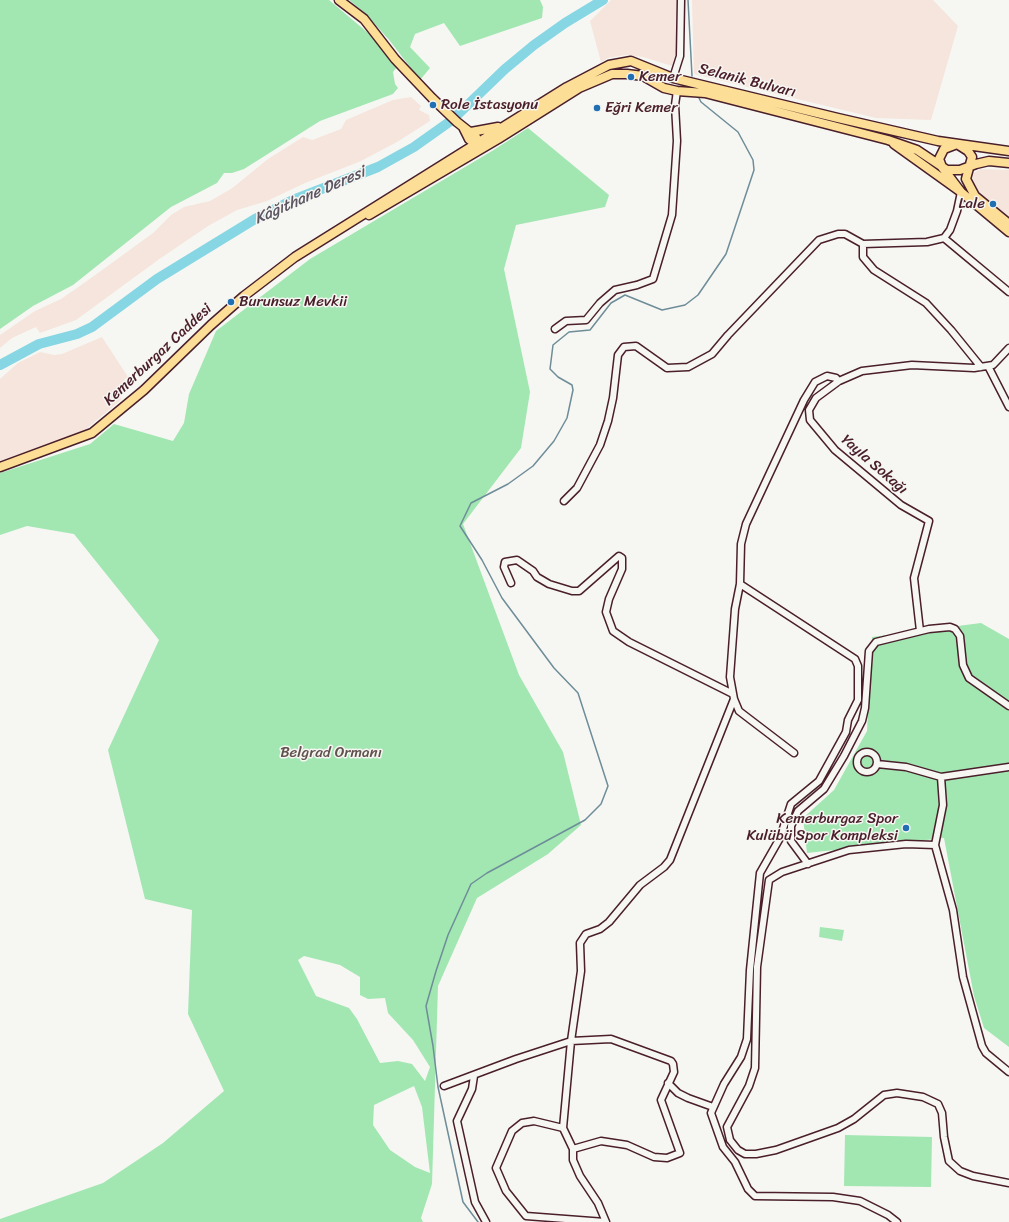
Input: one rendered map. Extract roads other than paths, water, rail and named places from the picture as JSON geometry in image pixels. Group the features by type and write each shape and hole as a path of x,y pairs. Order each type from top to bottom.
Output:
{"main road":[{"path":"338,0 364,19 395,59 478,145"},
{"name":"Selanik Bulvarı","path":"478,145 508,124 567,87 608,65 631,61 673,78 856,122 957,144 1009,151"},
{"name":"Selanik Bulvarı","path":"478,145 588,83 612,74 643,76 664,88 678,92 705,94 888,140 910,147 942,167"},
{"path":"643,76 659,80 673,78 678,92"},
{"path":"855,132 856,122"},
{"path":"469,134 508,124"},
{"path":"462,153 469,134"},
{"path":"888,140 961,192 1009,232"},
{"path":"961,192 942,167 939,159 941,152 949,146 957,144 965,148 970,154 972,161 968,168 966,179 975,196 1009,224"},
{"name":"Kemerburgaz Caddesi","path":"0,467 92,433 144,390 211,325 244,296 295,257 343,228 378,204 462,153 478,145"},
{"name":"Kemerburgaz Caddesi","path":"343,228 378,211 478,145"},
{"path":"942,167 952,171 968,168 989,161 1009,163"}],"street":[{"path":"673,78 680,56 681,0"},
{"path":"555,329 566,321 586,320 600,303 615,290 637,285 652,279 672,215 677,140 675,105 678,92"},
{"path":"564,501 577,488 585,476 600,445 608,421 613,398 618,355 624,347 636,346 667,368 688,367 712,354 819,240 838,234 845,234 863,244 927,242 944,238 950,230 957,211 961,192"},
{"path":"944,238 1009,292"},
{"path":"863,244 863,257 874,270 926,303 985,366 1009,407"},
{"path":"985,366 993,365 1009,348"},
{"name":"Yayla Sokağı","path":"920,631 914,578 929,521 901,505 842,457 810,420 809,410 811,404 816,398 839,381 862,371 885,367 912,365 974,368 985,366"},
{"path":"794,753 740,711 734,696 730,677 735,610 740,584 741,544 746,524 804,400 818,379 827,376 836,378 839,381"},
{"path":"511,582 504,567 505,562 517,560 549,584 572,591 579,591 619,556 622,558 622,569 609,599 606,612 613,631 629,642 734,696"},
{"path":"740,584 855,659 858,666 858,700 848,720 846,732 819,781 791,804 780,838 760,873 750,970 747,1039 741,1056 713,1106 711,1113 723,1147 735,1162 748,1189 755,1196 833,1196 860,1201 888,1215 897,1222"},
{"path":"808,864 791,841 791,826 798,811 820,793 844,756 864,715 869,651 872,645 879,640 920,631 950,627 960,636 963,665 969,678 1009,706"},
{"path":"563,1128 534,1121 522,1123 512,1131 496,1168 504,1185 526,1216 606,1222 598,1202 580,1176 573,1160 573,1149 563,1128 571,1042 581,971 582,940 586,934 604,926 644,881 667,864 734,696"},
{"path":"868,751 874,754 877,764 874,769 868,772 861,770 857,761 859,755 868,751"},
{"path":"844,756 857,761"},
{"path":"877,764 913,769 941,776 1009,767"},
{"path":"941,776 943,805 936,845 953,910 963,978 980,1042 986,1053 1009,1072"},
{"path":"936,845 906,844 849,850 782,872 769,880 757,967 755,1068 749,1086 727,1127 730,1140 738,1150 746,1154 756,1154 776,1150 838,1128 854,1119 884,1095 897,1092 923,1097 938,1104 942,1113 944,1137 950,1161 960,1171 987,1180 1009,1183"},
{"path":"444,1086 474,1076 516,1058 571,1042 611,1039 662,1057 673,1064 674,1072 661,1100 680,1153 667,1158 654,1157 627,1145 601,1141 573,1149"},
{"path":"474,1076 472,1089 457,1121 475,1202 486,1222"},
{"path":"668,1083 678,1093 688,1098 713,1106"}],"waterway":[{"name":"Kâğıthane Deresi","path":"0,365 39,344 77,334 92,327 157,279 255,219 293,200 378,167 414,147 452,120 505,69 534,45 565,23 603,0"},
{"path":"688,0 692,76"},
{"path":"478,1222 463,1202 438,1087 426,1006 436,971 448,935 471,884 487,873 585,820 601,804 608,786 578,693 554,668 502,598 482,560 460,526 471,503 508,484 533,466 554,441 567,418 573,390 572,385 558,377 550,369 553,345 569,332 590,330 611,303 625,295 662,310 685,305 698,295 726,254 754,170 753,160 738,132 701,102 699,98"}],"place":[{"name":"Kemer","path":"631,77"},
{"name":"Role İstasyonu","path":"433,105"},
{"name":"Eğri Kemer","path":"597,108"},
{"name":"Lale","path":"993,204"},
{"name":"Burunsuz Mevkii","path":"231,302"},
{"name":"Kemerburgaz Spor Kulübü Spor Kompleksi","path":"906,828"}],"park label":[{"name":"Belgrad Ormanı","path":"331,753"}]}
